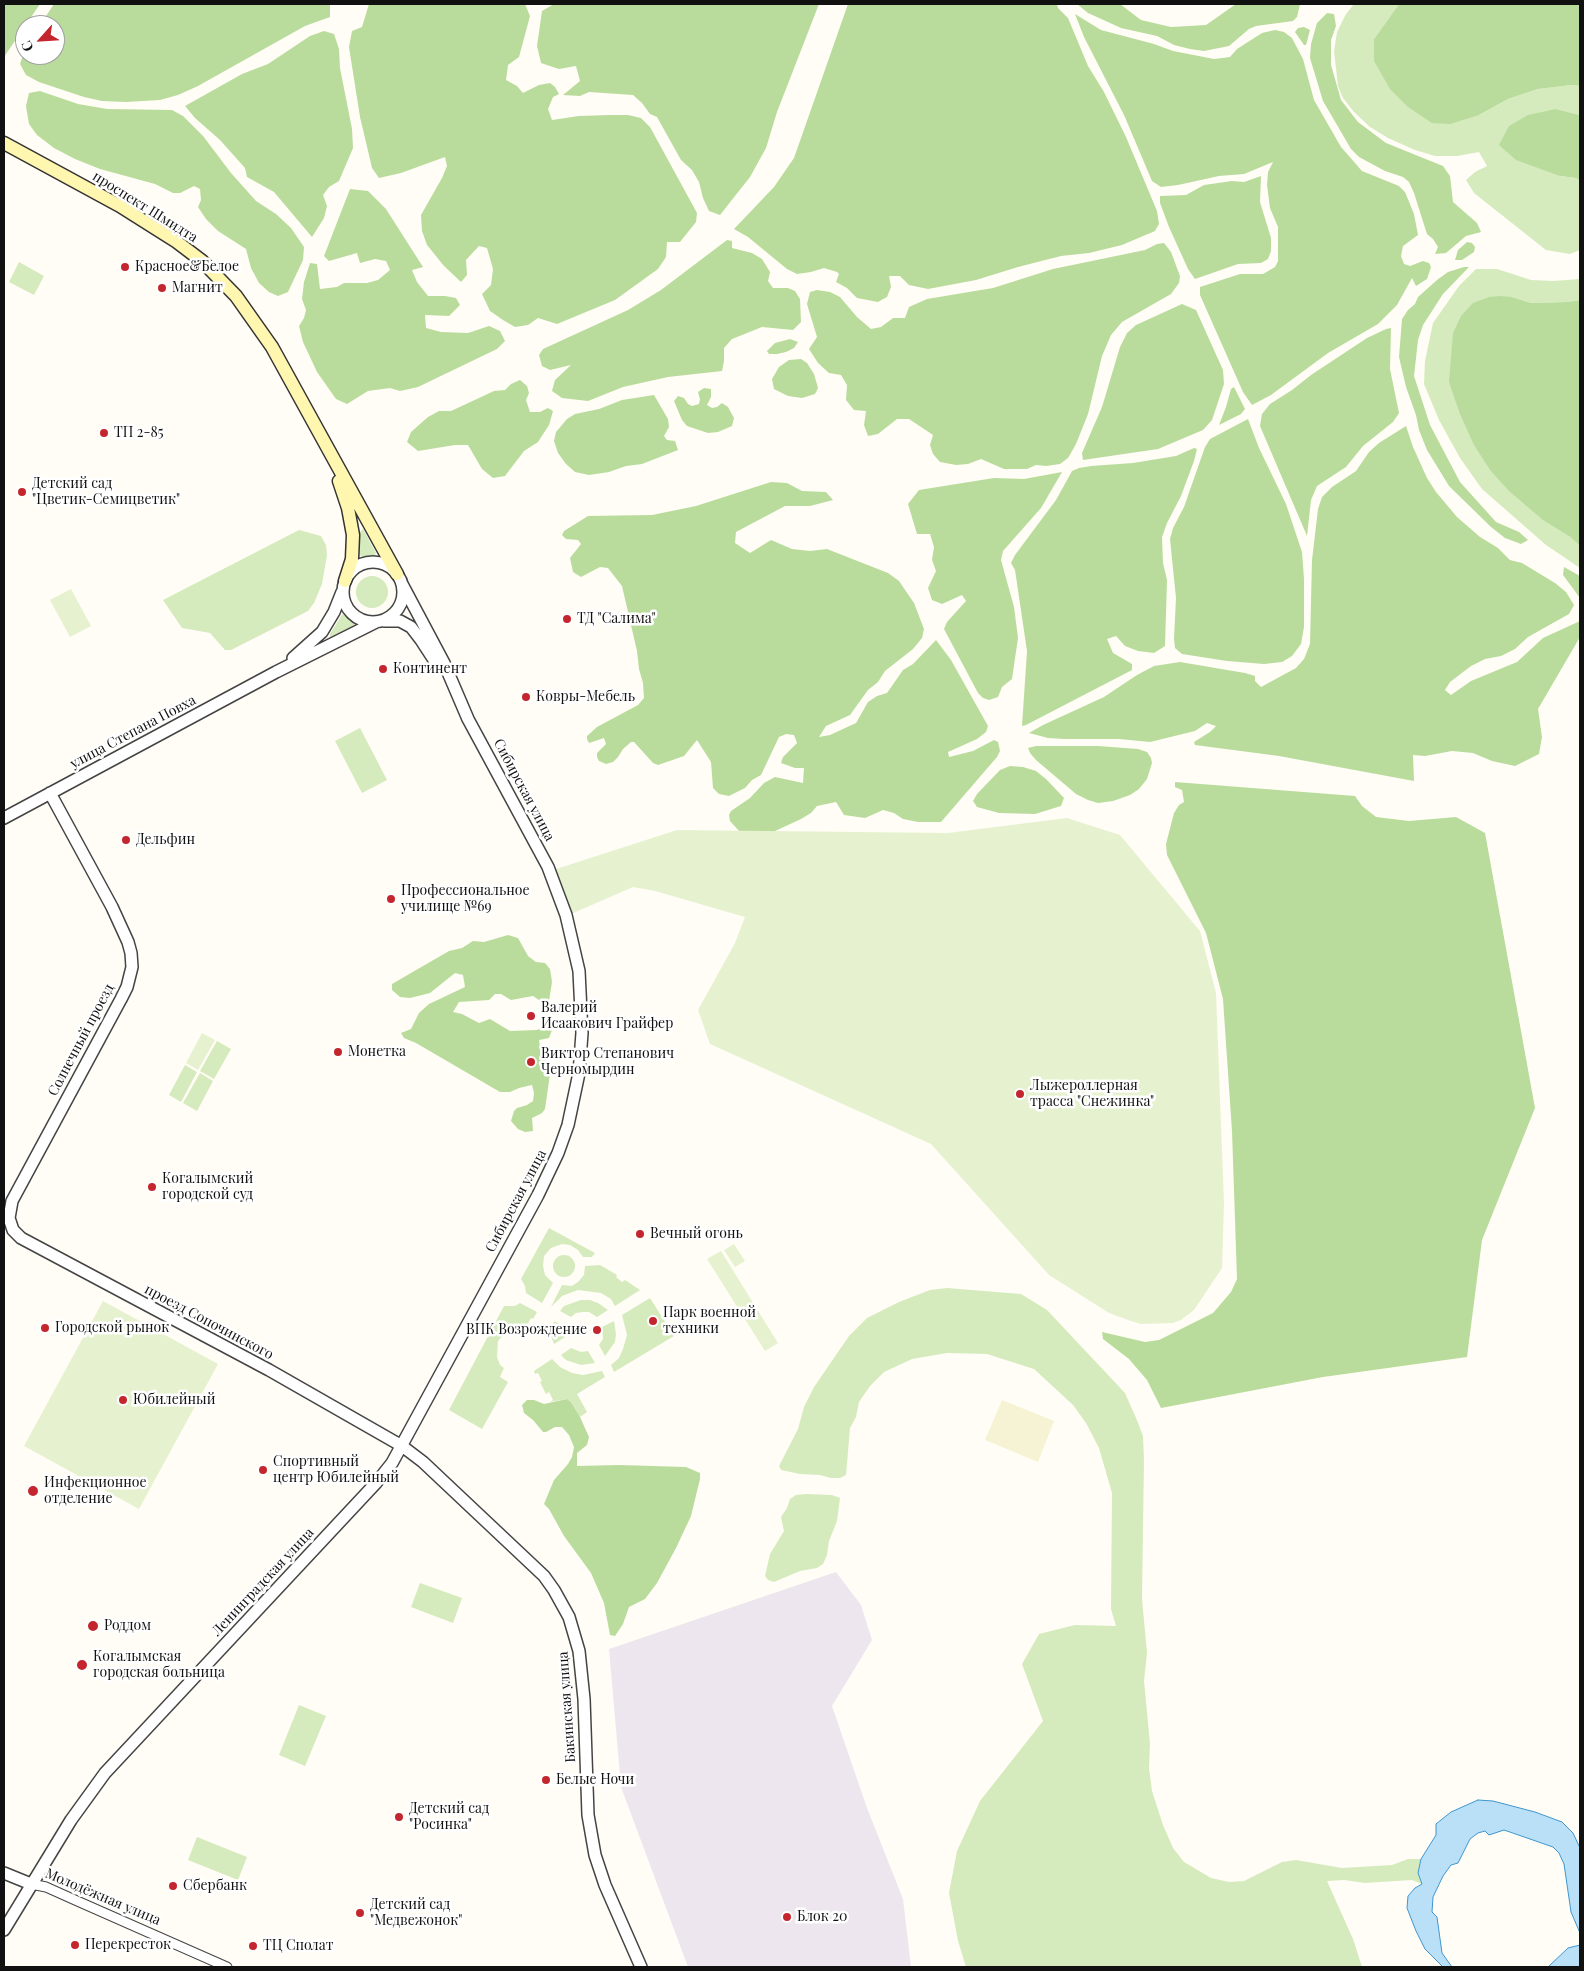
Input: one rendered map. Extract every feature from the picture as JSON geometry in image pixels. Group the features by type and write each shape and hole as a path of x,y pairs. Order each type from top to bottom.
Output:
{"main road":[{"name":"проспект Шмидта","path":"4,143 120,206 177,242 202,261 236,296 261,329 400,579"},
{"name":"проспект Шмидта","path":"326,448 352,523 352,553 344,584"}],"street":[{"path":"369,562 384,564 400,579 403,596 399,608 391,617 378,622 364,621 353,615 345,602 344,584 355,568 369,562"},
{"name":"Сибирская улица","path":"400,579 444,663 461,705"},
{"name":"улица Степана Повха","path":"276,672 322,632 334,612 344,584"},
{"name":"Сибирская улица","path":"378,622 400,621 416,632 461,705 548,867 566,915 579,971 582,1002 579,1072 568,1125 558,1153 548,1176 402,1446"},
{"name":"улица Степана Повха","path":"4,818 276,672 378,622"},
{"name":"Солнечный проезд","path":"9,1218 10,1209 18,1189 122,999 132,967 128,942 116,916 50,793"},
{"name":"проезд Сопочинского","path":"9,1218 13,1230 21,1238 277,1375 402,1446"},
{"name":"Ленинградская улица","path":"4,1930 74,1814 105,1773 376,1483 392,1463 402,1446"},
{"name":"Бакинская улица","path":"402,1446 423,1462 531,1562 554,1590 569,1618 579,1651 583,1680 588,1815 592,1842 602,1877 641,1967"},
{"name":"Молодёжная улица","path":"4,1873 75,1900 227,1967"}],"shaded area":[{"path":"1002,1400 1054,1421 1038,1462 985,1440"},
{"path":"836,1572 861,1605 872,1640 832,1706 867,1808 903,1899 911,1967 688,1967 621,1787 609,1649"}],"green space":[{"path":"4,4 40,4 33,15 15,15 15,41 4,57"},
{"path":"54,4 330,4 330,17 305,26 198,86 178,95 160,100 126,102 102,101 84,97 39,82 26,75 21,65 65,65 65,15 47,15"},
{"path":"369,4 525,4 530,16 519,57 508,65 506,80 517,86 523,93 539,85 550,83 555,87 559,94 553,97 548,109 552,120 579,116 610,115 628,115 641,118 650,127 697,213 696,222 680,242 667,242 666,257 658,269 615,300 557,324 538,318 528,325 515,327 503,320 490,311 482,294 491,285 493,269 487,248 479,246 466,260 467,275 461,282 444,266 427,245 422,231 421,215 447,166 445,157 401,173 379,178 372,168 360,117 349,47 352,31 362,27"},
{"path":"554,4 819,4 777,112 766,148 750,177 720,215 709,211 699,182 692,170 681,160 657,117 650,114 633,95 589,92 580,96 563,95 580,81 576,66 559,69 541,63 537,46 542,11"},
{"path":"848,4 1057,4 1058,8 1068,18 1088,66 1104,92 1126,137 1157,211 1159,224 1155,231 1122,245 1089,253 1061,256 976,280 928,289 909,285 900,276 889,276 891,287 887,297 878,302 857,298 847,288 836,282 839,274 837,272 824,268 797,274 787,269 748,237 734,229 774,187 794,158"},
{"path":"1077,4 1120,4 1141,20 1171,27 1206,25 1236,4 1300,4 1297,17 1293,21 1256,26 1249,29 1229,46 1204,51 1174,45 1157,36 1121,28 1088,13"},
{"path":"1354,4 1399,4 1374,39 1479,115 1508,99 1538,89 1572,85 1580,86 1580,115 1556,109 1560,176 1576,178 1580,181 1580,250 1570,254 1546,250 1474,193 1466,180 1475,172 1487,166 1479,152 1457,156 1435,156 1415,150 1388,138 1370,127 1354,112 1343,98 1338,86 1334,51 1337,32 1346,14"},
{"path":"1399,4 1580,4 1580,86 1572,85 1538,89 1508,99 1479,115 1450,124 1432,123 1408,107 1390,89 1374,61 1374,39"},
{"path":"1327,13 1334,14 1336,26 1331,40 1331,65 1341,100 1358,122 1386,143 1443,166 1450,176 1453,202 1477,223 1481,232 1466,236 1446,253 1435,254 1438,247 1427,234 1409,182 1403,177 1385,171 1359,157 1351,149 1323,101 1310,58 1311,44 1317,23"},
{"path":"1075,14 1101,30 1173,51 1214,59 1230,57 1237,49 1262,33 1275,30 1284,32 1292,38 1303,59 1314,100 1341,147 1362,171 1399,186 1405,192 1414,214 1418,235 1403,246 1401,256 1404,264 1410,266 1423,261 1429,263 1431,267 1427,279 1416,286 1412,278 1397,305 1378,324 1328,353 1271,395 1252,405 1243,392 1200,295 1200,287 1240,274 1263,274 1275,267 1278,261 1278,227 1270,208 1267,185 1268,172 1273,162 1244,174 1219,176 1178,185 1161,187 1152,181 1124,115 1084,37"},
{"path":"1304,27 1310,30 1306,45 1304,45 1295,32 1298,28"},
{"path":"324,31 334,34 339,49 340,68 352,129 353,148 339,181 329,187 323,195 327,206 324,218 312,237 274,192 247,177 245,168 220,140 195,118 185,106 242,74 268,64 310,36"},
{"path":"40,91 78,104 107,109 172,110 183,116 203,136 231,173 256,201 276,214 291,228 304,247 303,260 288,292 278,296 269,292 259,283 251,268 246,249 218,231 206,219 198,207 201,200 200,189 194,186 180,193 173,193 155,184 100,169 54,148 37,135 29,124 26,106 29,93"},
{"path":"1556,109 1580,115 1580,181 1576,178 1560,176 1516,160 1499,145 1509,126 1528,115"},
{"path":"1261,176 1260,202 1271,238 1271,251 1268,259 1261,263 1238,264 1195,279 1188,269 1169,227 1160,203 1160,196 1186,195 1204,185 1232,181 1244,182"},
{"path":"350,189 368,191 386,209 423,267 412,270 417,282 428,296 456,298 460,305 449,316 425,315 426,328 441,332 468,333 489,326 500,331 505,341 497,349 418,387 400,391 390,388 368,391 347,404 336,399 317,372 303,342 299,326 306,310 302,299 304,282 310,263 317,264 320,289 337,287 344,283 367,283 378,280 390,270 386,261 375,259 360,263 357,253 329,261 324,256"},
{"path":"727,240 732,241 732,248 752,253 762,259 770,272 768,281 773,288 788,288 795,291 800,299 801,322 793,330 762,327 732,339 724,348 722,371 668,377 623,387 588,401 562,398 552,391 555,380 571,365 550,370 542,366 539,355 543,349 628,310 661,290"},
{"path":"1467,242 1472,243 1475,247 1474,252 1462,260 1455,260 1458,250"},
{"path":"1164,243 1171,252 1180,276 1179,283 1171,294 1122,322 1111,335 1102,356 1088,414 1076,444 1068,458 1060,464 1036,465 1027,469 1004,469 981,459 968,464 956,465 940,462 933,454 930,445 933,435 909,419 897,419 878,434 868,436 864,425 866,411 854,410 846,400 847,385 841,375 829,373 818,363 809,349 817,337 807,304 810,292 817,290 830,292 840,297 857,317 871,329 881,327 893,318 905,318 909,307 927,299 993,288 1053,269 1145,250"},
{"path":"19,262 44,276 34,295 9,282"},
{"path":"1469,267 1443,294 1423,325 1418,340 1414,376 1430,425 1460,482 1496,522 1519,532 1528,540 1521,544 1505,538 1491,527 1449,486 1427,450 1419,430 1399,357 1402,319 1408,310 1415,304 1418,297 1437,280 1448,272"},
{"path":"1476,269 1497,269 1531,280 1580,279 1580,300 1531,303 1512,297 1569,536 1580,546 1580,568 1546,545 1482,489 1460,458 1439,420 1424,384 1425,361 1433,323 1459,286"},
{"path":"1489,297 1512,297 1531,303 1580,300 1580,546 1569,536 1543,520 1509,491 1490,470 1474,445 1460,414 1449,382 1453,333 1461,316 1473,303"},
{"path":"1182,304 1196,310 1223,370 1224,384 1212,420 1203,430 1158,449 1083,460 1082,453 1102,407 1120,347 1127,333 1136,325"},
{"path":"1391,328 1390,369 1399,413 1393,422 1363,446 1346,467 1317,486 1311,500 1307,536 1260,426 1262,414 1270,404 1311,375 1367,338"},
{"path":"790,339 798,342 794,348 777,354 769,354 767,351 775,343"},
{"path":"801,359 807,363 814,374 818,388 815,394 802,398 788,396 774,389 772,379 779,367 789,360"},
{"path":"520,380 527,386 529,393 526,400 530,412 540,412 548,408 553,411 549,425 538,442 524,451 505,476 493,478 482,469 468,445 455,445 418,451 407,442 411,432 428,417 439,411 451,411 494,391 505,390 511,384"},
{"path":"1234,387 1245,409 1241,414 1219,425 1231,389"},
{"path":"704,388 711,389 711,397 707,405 712,408 722,403 728,407 734,418 732,426 718,432 708,433 687,426 682,420 674,401 678,396 684,398 692,406 699,404 698,392"},
{"path":"654,395 668,419 669,427 664,436 667,440 675,441 678,450 642,464 589,475 575,472 558,453 554,441 556,432 567,419 575,414 599,409 622,400"},
{"path":"1248,419 1259,448 1286,504 1302,552 1304,579 1304,627 1301,644 1292,656 1282,662 1264,664 1227,661 1182,654 1175,648 1174,639 1176,598 1170,539 1173,528 1184,507 1205,447 1210,439"},
{"path":"1406,426 1427,478 1457,517 1480,537 1498,548 1510,560 1522,563 1555,583 1566,592 1574,605 1569,614 1528,637 1515,649 1471,666 1450,682 1445,690 1451,695 1471,681 1517,662 1543,638 1580,621 1580,637 1538,709 1542,737 1539,754 1515,766 1492,761 1473,753 1452,751 1425,756 1413,755 1414,781 1279,756 1195,745 1194,742 1216,726 1207,723 1195,731 1150,742 1119,739 1048,738 1029,733 1104,697 1154,666 1180,662 1245,673 1255,676 1255,681 1261,687 1296,668 1304,659 1310,644 1312,560 1318,509 1322,497 1332,487 1356,471 1369,452 1379,443"},
{"path":"1194,448 1197,449 1194,461 1181,496 1162,537 1163,563 1167,580 1165,646 1154,653 1138,651 1125,646 1116,636 1107,639 1113,653 1132,664 1132,670 1022,726 1027,651 1015,570 1011,563 1015,555 1056,500 1072,471 1091,466 1133,463 1176,456"},
{"path":"1062,472 1041,508 1003,551 1001,560 1014,607 1018,638 1012,679 1002,687 998,697 989,700 983,698 978,693 944,629 947,622 966,601 962,595 942,604 932,600 928,588 936,571 932,560 934,547 930,534 917,534 908,504 919,490 994,478 1024,479"},
{"path":"771,482 787,483 802,491 826,492 833,500 810,506 785,506 736,532 735,543 750,553 771,540 792,549 810,551 827,549 888,573 899,581 914,603 924,629 922,638 913,649 885,671 850,715 826,726 819,737 830,735 856,723 868,702 877,696 887,693 903,670 913,664 936,640 951,660 988,726 986,732 977,739 948,752 949,757 973,751 994,740 998,742 1000,751 997,757 941,822 918,822 903,819 894,813 883,810 865,818 844,815 836,802 817,806 811,813 801,819 773,832 740,832 730,821 729,815 731,811 750,798 764,783 775,777 803,783 804,768 795,768 781,763 783,757 797,743 794,735 786,734 779,737 761,775 752,780 745,788 729,796 719,794 713,788 711,762 697,740 684,756 658,765 653,763 634,742 631,742 623,749 613,762 606,764 599,761 597,757 597,753 606,744 604,738 589,743 587,739 587,736 597,727 638,705 644,698 643,683 622,586 608,568 600,567 581,577 573,572 570,558 581,544 578,540 566,539 562,535 564,531 588,516 652,515 696,506"},
{"path":"363,529 376,553 375,555 362,557 360,555 360,532"},
{"path":"299,530 321,536 326,545 327,555 322,584 314,603 308,611 231,650 225,650 210,633 182,628 163,600"},
{"path":"1564,567 1580,576 1580,598 1563,575"},
{"path":"372,576 383,581 388,592 383,603 372,608 361,603 356,592 361,581"},
{"path":"71,589 91,626 70,637 50,600"},
{"path":"343,613 355,625 330,637 330,634"},
{"path":"360,728 387,780 362,793 335,741"},
{"path":"1036,746 1098,746 1138,749 1147,752 1152,763 1147,779 1139,789 1130,795 1113,801 1098,803 1076,794 1036,760 1028,748"},
{"path":"1010,766 1036,771 1064,798 1061,806 1035,814 999,813 977,807 973,801 977,794 1000,770"},
{"path":"1175,782 1355,796 1362,806 1376,817 1409,821 1456,817 1485,833 1535,1108 1482,1240 1467,1357 1323,1377 1161,1408 1147,1380 1129,1359 1103,1339 1102,1332 1145,1342 1159,1340 1213,1313 1231,1292 1237,1279 1232,1131 1223,999 1206,933 1167,855 1166,844 1174,813 1179,805 1184,802 1182,790 1175,787"},
{"name":"Лыжероллерная трасса \"Снежинка\"","path":"1067,818 1120,835 1200,931 1216,993 1224,1203 1222,1268 1194,1310 1181,1320 1173,1323 1141,1324 1109,1313 1049,1275 931,1144 710,1044 698,1010 735,943 745,917 655,891 633,887 571,914 553,870 677,830 948,833"},
{"path":"508,935 518,938 528,956 536,962 545,963 550,969 552,982 549,1001 542,1002 533,996 511,1000 501,994 495,994 489,1000 459,1002 453,1012 462,1014 479,1023 490,1019 510,1031 537,1030 545,1025 552,1030 549,1038 539,1040 541,1053 549,1063 550,1074 545,1109 542,1113 532,1118 533,1131 525,1132 518,1129 511,1121 517,1108 533,1101 532,1085 510,1092 500,1092 416,1043 404,1038 401,1033 411,1029 419,1013 429,1004 465,987 463,975 455,973 430,993 410,998 400,997 392,990 392,984 449,951 462,948 473,941 484,942"},
{"path":"202,1033 215,1040 198,1070 186,1063"},
{"path":"217,1041 231,1049 214,1079 200,1071"},
{"path":"185,1065 197,1072 181,1102 169,1095"},
{"path":"200,1073 213,1081 197,1111 183,1103"},
{"path":"549,1228 595,1253 592,1257 583,1257 578,1250 570,1245 562,1244 551,1248 544,1256 543,1266 545,1275 553,1283 542,1303 526,1293 521,1279"},
{"path":"734,1244 745,1261 735,1267 724,1250"},
{"path":"721,1251 778,1343 765,1351 707,1259"},
{"path":"560,1255 568,1255 575,1262 575,1270 568,1277 560,1277 553,1270 553,1262"},
{"path":"600,1265 617,1275 616,1277 622,1282 625,1280 640,1290 615,1306 611,1299 601,1293 578,1290 562,1296 551,1307 562,1285 572,1286 578,1282 584,1275 585,1266"},
{"path":"947,1288 1021,1294 1047,1310 1125,1393 1136,1418 1143,1436 1144,1460 1142,1599 1147,1653 1144,1681 1150,1744 1149,1768 1152,1791 1163,1825 1173,1848 1184,1862 1211,1878 1229,1882 1244,1881 1282,1862 1296,1860 1342,1868 1392,1865 1408,1859 1421,1859 1418,1873 1422,1884 1412,1880 1365,1883 1344,1880 1327,1881 1353,1939 1362,1967 966,1967 958,1941 949,1893 957,1851 980,1801 1043,1721 1022,1664 1039,1634 1075,1625 1116,1626 1111,1609 1112,1493 1099,1448 1086,1423 1073,1405 1034,1369 987,1354 947,1353 912,1359 884,1372 870,1386 859,1402 856,1417 850,1428 846,1475 840,1478 831,1478 820,1475 800,1474 781,1470 779,1466 798,1429 804,1407 814,1387 849,1336 867,1318 899,1302 930,1290"},
{"path":"650,1298 674,1336 614,1372 611,1365 619,1358 627,1335 622,1315"},
{"path":"581,1300 590,1300 608,1310 597,1317 589,1312 583,1312 576,1313 571,1317 560,1311 564,1306"},
{"name":"Юбилейный","path":"103,1301 218,1364 139,1509 24,1446"},
{"path":"520,1303 537,1312 533,1319 531,1318 526,1331 511,1331 504,1334 498,1341 497,1357 500,1365 504,1368 500,1377 508,1382 482,1429 449,1410 504,1306 515,1306"},
{"path":"554,1321 565,1328 565,1337 554,1344 551,1336"},
{"path":"614,1321 615,1342 605,1356 599,1345 603,1339 602,1327"},
{"path":"571,1348 581,1352 588,1351 595,1363 581,1365 566,1360 561,1355"},
{"path":"552,1359 560,1367 572,1373 583,1375 602,1371 605,1377 577,1394 587,1412 580,1417 567,1399 550,1402 553,1400 549,1392 546,1394 538,1373 535,1374 534,1371"},
{"path":"567,1399 580,1417 589,1437 587,1445 577,1453 577,1466 686,1467 700,1473 691,1516 676,1548 657,1583 645,1599 629,1607 623,1624 615,1636 610,1635 604,1603 591,1573 544,1504 554,1480 572,1457 574,1447 569,1435 562,1427 555,1427 543,1432 524,1413 522,1405 527,1400 534,1400 544,1404"},
{"path":"796,1495 832,1495 840,1498 837,1521 829,1541 827,1555 823,1564 817,1568 800,1571 774,1582 768,1580 765,1576 770,1554 784,1531 781,1517 790,1499"},
{"path":"420,1583 462,1598 453,1623 411,1607"},
{"path":"299,1705 326,1716 305,1766 279,1755"},
{"path":"197,1837 247,1857 238,1880 188,1860"}],"water":[{"path":"1478,1800 1493,1801 1535,1812 1562,1822 1573,1833 1580,1848 1580,1933 1571,1912 1564,1864 1559,1853 1553,1847 1504,1830 1489,1835 1485,1831 1478,1833 1470,1839 1458,1863 1451,1865 1443,1876 1433,1897 1432,1912 1437,1917 1442,1953 1452,1967 1443,1967 1425,1949 1416,1931 1407,1908 1408,1896 1415,1888 1422,1884 1418,1873 1421,1859 1436,1835 1436,1824 1451,1812"},
{"path":"1580,1945 1580,1967 1548,1967 1568,1948"}],"place":[{"name":"Красное&Белое","path":"125,267"},
{"name":"Магнит","path":"162,288"},
{"name":"ТП 2-85","path":"104,433"},
{"name":"Детский сад \"Цветик-Семицветик\"","path":"22,492"},
{"name":"ТД \"Салима\"","path":"567,619"},
{"name":"Континент","path":"383,669"},
{"name":"Ковры-Мебель","path":"526,697"},
{"name":"Дельфин","path":"126,840"},
{"name":"Профессиональное училище №69","path":"391,899"},
{"name":"Валерий Исаакович Грайфер","path":"531,1016"},
{"name":"Монетка","path":"338,1052"},
{"name":"Виктор Степанович Черномырдин","path":"531,1062"},
{"name":"Лыжероллерная трасса \"Снежинка\"","path":"1020,1094"},
{"name":"Когалымский городской суд","path":"152,1187"},
{"name":"Вечный огонь","path":"640,1234"},
{"name":"Парк военной техники","path":"653,1321"},
{"name":"Городской рынок","path":"45,1328"},
{"name":"ВПК Возрождение","path":"597,1330"},
{"name":"Юбилейный","path":"123,1400"},
{"name":"Спортивный центр Юбилейный","path":"263,1470"},
{"name":"Инфекционное отделение","path":"33,1491"},
{"name":"Роддом","path":"93,1626"},
{"name":"Когалымская городская больница","path":"82,1665"},
{"name":"Белые Ночи","path":"546,1780"},
{"name":"Детский сад \"Росинка\"","path":"399,1817"},
{"name":"Сбербанк","path":"173,1886"},
{"name":"Детский сад \"Медвежонок\"","path":"360,1913"},
{"name":"Блок 20","path":"787,1917"},
{"name":"Перекресток","path":"75,1945"},
{"name":"ТЦ Сполат","path":"253,1946"}]}
